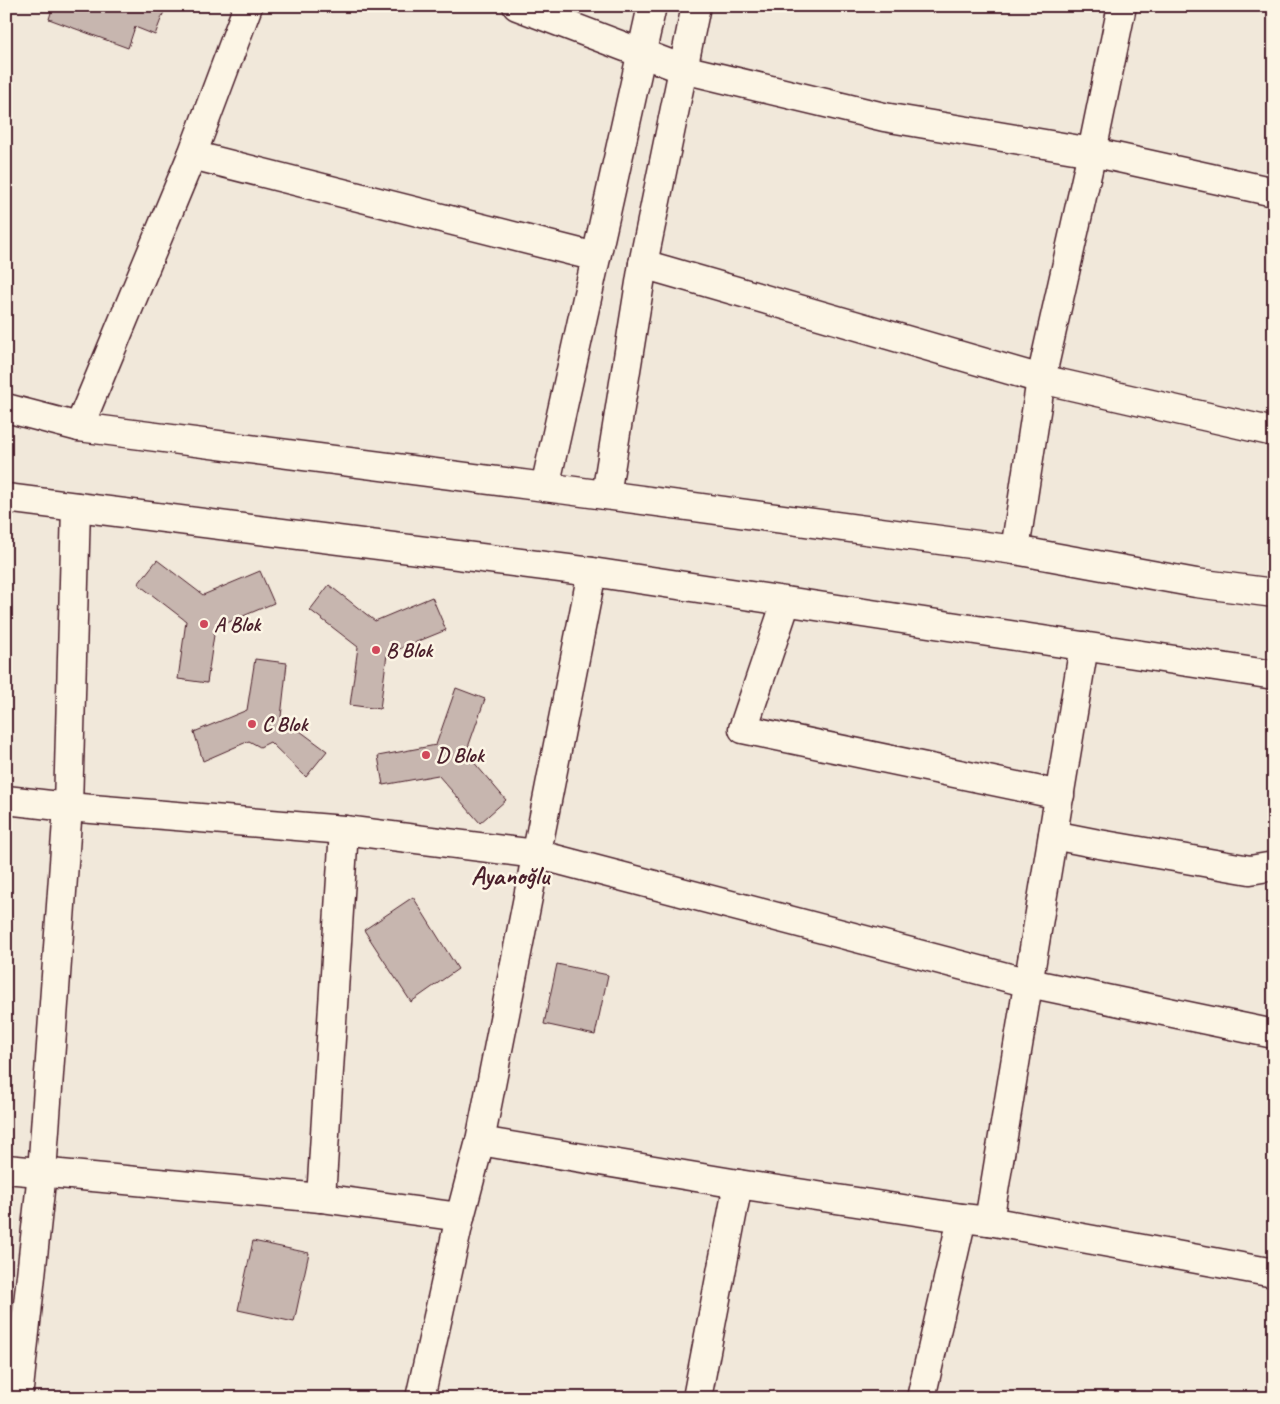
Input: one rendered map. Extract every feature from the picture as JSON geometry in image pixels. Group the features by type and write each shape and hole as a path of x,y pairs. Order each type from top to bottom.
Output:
{"street":[{"path":"79,427 192,155 248,6"},
{"path":"517,6 684,69 884,117 1092,152 1274,192"},
{"path":"545,487 652,6"},
{"path":"606,495 643,264 696,6"},
{"path":"1015,550 1041,379 1092,152 1122,6"},
{"path":"192,155 596,258"},
{"path":"643,264 1041,379 1274,432"},
{"path":"6,408 79,427 1015,550 1196,583 1274,593"},
{"path":"6,498 592,572 1274,675"},
{"path":"18,1398 42,1172 68,807 76,508"},
{"path":"420,1398 460,1217 480,1141 592,572"},
{"path":"786,602 743,729 1060,795"},
{"path":"990,1221 1084,646"},
{"path":"6,800 344,830 536,854 1029,982 1274,1034"},
{"path":"321,1198 344,830"},
{"path":"1053,835 1250,870 1274,866"},
{"path":"480,1141 738,1184 990,1221 1274,1273"},
{"path":"6,1168 321,1198 460,1217"},
{"path":"697,1398 738,1184"},
{"path":"921,1398 962,1218"}],"building":[{"path":"53,6 166,6 155,35 135,27 128,48 49,19"},
{"name":"A Blok","path":"157,560 203,595 260,571 274,603 215,628 207,683 178,679 186,621 138,584"},
{"name":"B Blok","path":"329,585 375,621 432,597 446,630 387,654 380,709 350,705 358,647 310,610"},
{"name":"C Blok","path":"255,659 287,663 281,717 327,751 306,777 270,742 260,747 249,741 203,761 194,732 247,710"},
{"name":"D Blok","path":"456,688 485,699 466,753 506,800 480,823 438,775 383,785 378,756 436,745"},
{"path":"413,897 458,969 411,1002 364,930"},
{"path":"557,964 608,975 595,1035 544,1024"},
{"path":"253,1241 309,1253 294,1322 238,1310"}],"place":[{"name":"A Blok","path":"204,624"},
{"name":"B Blok","path":"376,650"},
{"name":"C Blok","path":"252,724"},
{"name":"D Blok","path":"426,755"}],"district":[{"name":"Ayanoğlu","path":"510,875"}]}
